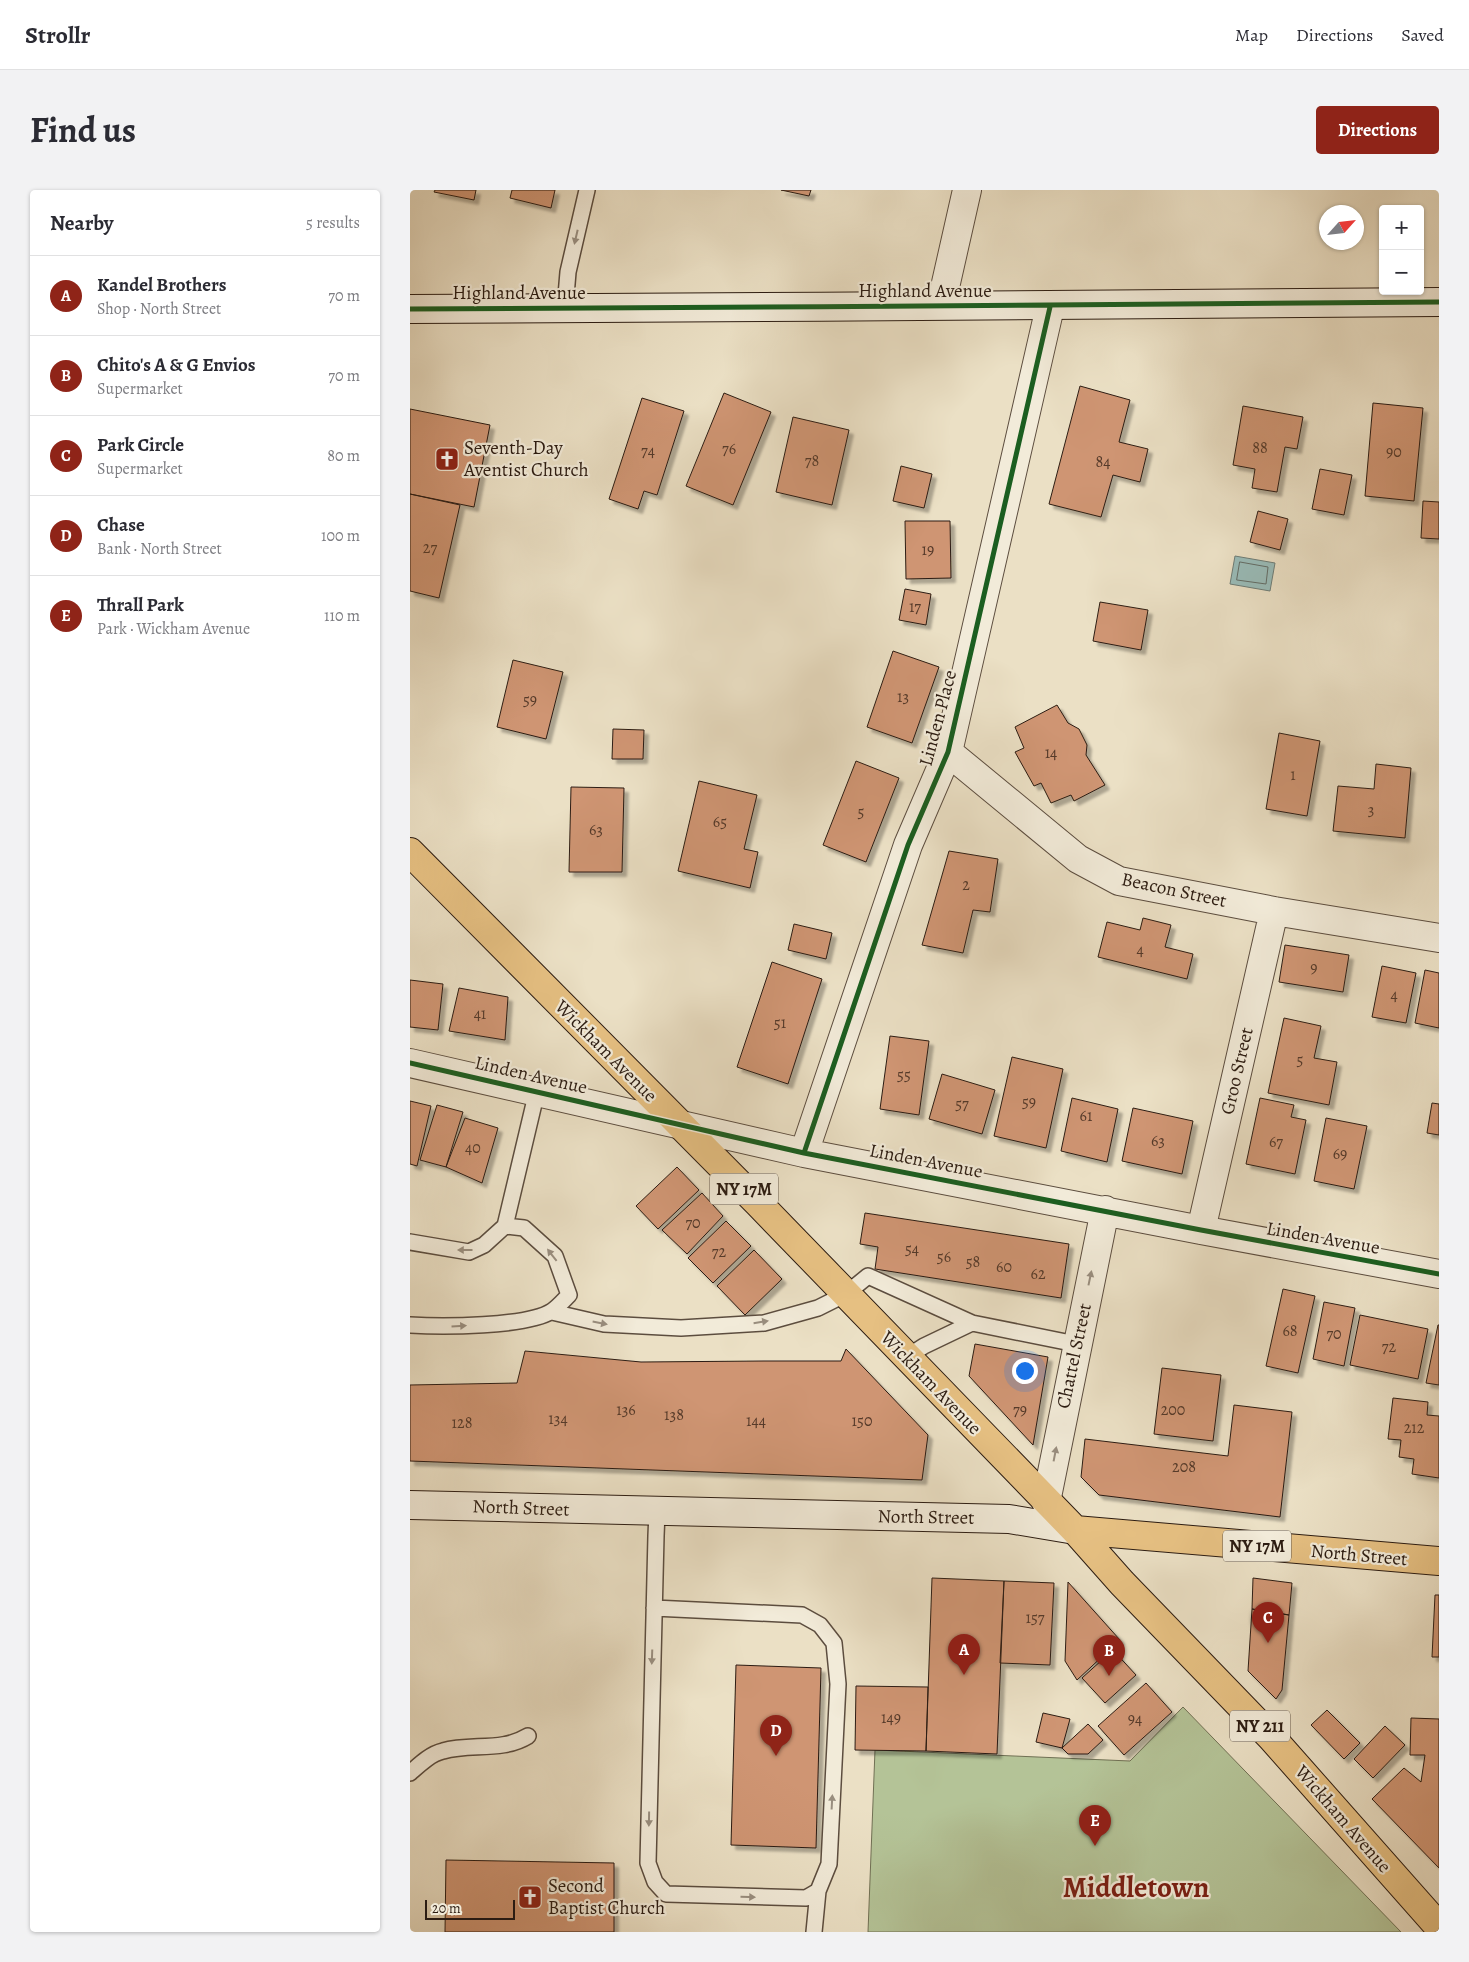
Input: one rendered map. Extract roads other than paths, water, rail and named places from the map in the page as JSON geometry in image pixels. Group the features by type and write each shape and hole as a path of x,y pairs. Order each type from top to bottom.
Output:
{"main road":[{"name":"Wickham Avenue","path":"410,852 682,1126 1075,1530 1122,1583 1272,1737 1439,1927"},
{"name":"North Street","path":"1075,1530 1439,1561"}],"street":[{"path":"941,305 967,190"},
{"name":"Highland Avenue","path":"410,309 941,305 1050,307 1439,302"},
{"name":"Linden Place","path":"804,1152 908,845 948,752 1050,307"},
{"name":"Beacon Street","path":"948,752 1078,859 1119,881 1274,911 1439,938"},
{"name":"Groo Street","path":"1201,1230 1274,911"},
{"name":"Linden Avenue","path":"410,1063 682,1126 804,1152 1201,1230 1439,1274"},
{"name":"Chattel Street","path":"1046,1502 1076,1344 1105,1210"},
{"name":"North Street","path":"410,1505 1009,1520 1075,1530"}],"lane":[{"path":"565,308 568,272 588,190"},
{"path":"410,1242 469,1252 484,1246 505,1226 537,1091"},
{"path":"505,1226 524,1228 555,1256 569,1295 552,1312"},
{"path":"410,1325 444,1327 520,1321 552,1312 604,1324 681,1328 764,1323 818,1308 846,1294 868,1276 972,1324 1076,1344"},
{"path":"906,1357 924,1346 972,1324"},
{"path":"657,1512 648,1863 655,1882 666,1894 806,1898 818,1891"},
{"path":"654,1608 802,1615 820,1625 834,1643 838,1684 828,1864 818,1891 814,1932"},
{"path":"410,1773 428,1758 442,1751 515,1744 528,1736"}],"water":[{"path":"1235,556 1275,563 1270,591 1230,584"}],"place":[{"name":"Seventh-Day Aventist Church","path":"447,459"},
{"name":"Park Circle","path":"1268,1643"},
{"name":"Kandel Brothers","path":"964,1675"},
{"name":"Chito's A & G Envios","path":"1109,1676"},
{"name":"Chase","path":"776,1756"},
{"name":"Thrall Park","path":"1095,1846"},
{"name":"Second Baptist Church","path":"530,1897"}],"district":[{"name":"Middletown","path":"1136,1887"}]}
